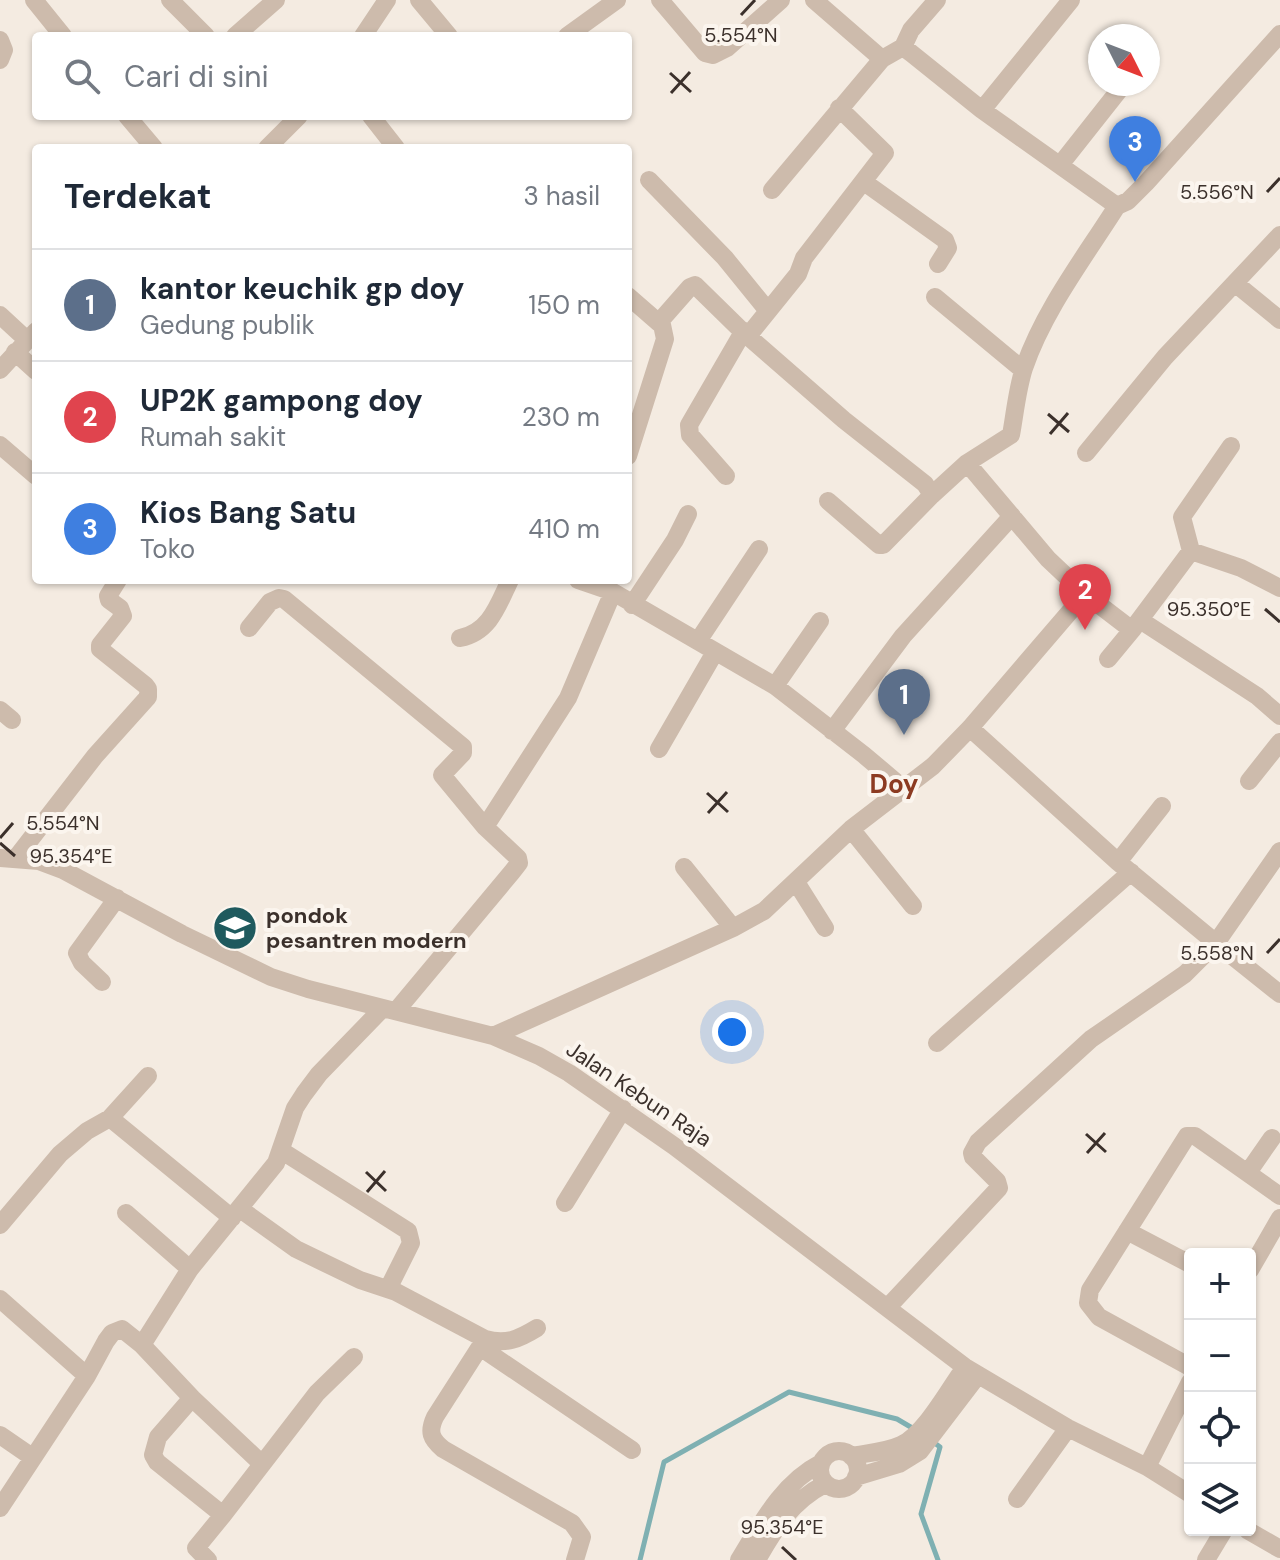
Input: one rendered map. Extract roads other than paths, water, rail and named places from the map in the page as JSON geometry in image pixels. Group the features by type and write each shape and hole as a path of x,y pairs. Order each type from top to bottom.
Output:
{"street":[{"path":"34,0 60,32"},
{"path":"170,0 202,32"},
{"path":"240,32 276,0"},
{"path":"366,32 387,0"},
{"path":"419,0 446,32"},
{"path":"573,32 617,0"},
{"path":"660,0 705,53 713,55 727,48 781,0"},
{"path":"814,0 882,59"},
{"path":"772,190 882,59 903,47 911,30 937,0"},
{"path":"982,110 1071,0"},
{"path":"828,501 879,545 883,545 967,463 1011,435 1023,370 1058,299 1117,206 1128,201 1146,183 1280,34"},
{"path":"0,40 4,50 0,60"},
{"path":"903,47 982,110 1117,206"},
{"path":"1060,165 1115,96"},
{"path":"743,332 752,331 798,274 804,258 864,182 884,151 839,108"},
{"path":"130,120 151,144"},
{"path":"271,144 295,120"},
{"path":"374,120 393,144"},
{"path":"649,180 725,258 768,311"},
{"path":"864,182 945,240 948,248 938,264"},
{"path":"1086,453 1165,357 1280,235"},
{"path":"632,299 659,323 692,284 855,429 925,484 932,495"},
{"path":"1236,284 1280,320"},
{"path":"935,297 1023,370"},
{"path":"0,315 26,341 0,370"},
{"path":"632,444 664,345 661,320"},
{"path":"726,476 688,430 743,332"},
{"path":"1191,551 1183,514 1231,446"},
{"path":"2,452 32,473"},
{"path":"967,463 1048,559 1085,594 1257,696 1280,716"},
{"path":"632,605 675,540 688,514"},
{"path":"832,731 903,636 1012,516"},
{"path":"698,641 759,549"},
{"path":"1191,551 1241,568 1280,588"},
{"path":"1108,659 1191,551"},
{"path":"8,858 148,697 145,685 100,649 123,616 108,596 116,584"},
{"path":"460,638 471,636 487,624 508,584"},
{"path":"590,584 613,592 775,686 903,788"},
{"path":"485,827 568,698 613,592"},
{"path":"493,1036 733,928 764,911 851,829 933,766 970,728 1085,594"},
{"path":"142,1345 190,1269 282,1151 289,1125 304,1094 319,1074 389,1009 519,863 516,854 485,827 442,775 464,749 452,737 284,599 270,602 249,628"},
{"path":"775,686 820,621"},
{"path":"659,749 715,652"},
{"path":"970,728 1125,867 1280,994"},
{"path":"1249,781 1280,742"},
{"path":"937,1043 1125,867 1162,806"},
{"path":"851,829 913,906"},
{"path":"887,1308 999,1188 997,1181 973,1157 978,1142 1091,1039 1185,974 1216,943 1280,851"},
{"name":"Jalan Kebun Raja","path":"8,858 39,861 63,870 193,940 271,977 493,1036 569,1073 756,1206 971,1371 1184,1490"},
{"path":"684,867 733,928"},
{"path":"796,882 825,928"},
{"path":"102,982 82,963 77,953 117,898"},
{"path":"0,1225 66,1148 110,1118 148,1076"},
{"path":"565,1203 623,1109"},
{"path":"110,1118 236,1213 296,1249 360,1280 388,1289 482,1343 632,1450"},
{"path":"1184,1364 1099,1317 1088,1303 1090,1290 1187,1136 1195,1136 1249,1171 1280,1196"},
{"path":"1249,1171 1272,1138"},
{"path":"282,1151 408,1231 411,1243 388,1289"},
{"path":"126,1213 190,1269"},
{"path":"1256,1260 1280,1218"},
{"path":"1127,1231 1184,1261"},
{"path":"0,1299 87,1376"},
{"path":"482,1343 512,1341 537,1328"},
{"path":"0,1508 87,1376 106,1341 115,1331 122,1329 262,1464"},
{"path":"482,1343 435,1417 431,1426 433,1439 443,1449 572,1523 582,1537 575,1560"},
{"path":"197,1556 223,1515 317,1393 354,1357"},
{"path":"856,1477 899,1464 940,1415 971,1371"},
{"path":"1147,1467 1185,1392"},
{"path":"192,1398 158,1437 153,1455 157,1462 223,1515"},
{"path":"1017,1499 1068,1428"},
{"path":"0,1435 32,1457"},
{"path":"739,1560 787,1489 834,1452 851,1456 916,1444"},
{"path":"821,1463 820,1476 825,1484 841,1489 848,1487 856,1477 857,1466 851,1456"},
{"path":"757,1560 783,1517 795,1504 825,1484"},
{"path":"1256,1535 1280,1549"},
{"path":"1206,1560 1220,1536"}],"waterway":[{"path":"640,1560 664,1462 789,1392 897,1419 914,1429"},
{"path":"932,1441 940,1447 921,1514 938,1560"}],"place":[{"name":"Kios Bang Satu","path":"1135,182"},
{"name":"UP2K gampong doy","path":"1085,630"},
{"name":"kantor keuchik gp doy","path":"904,735"},
{"name":"pondok pesantren modern","path":"235,928"}],"district":[{"name":"Doy","path":"894,784"}]}
